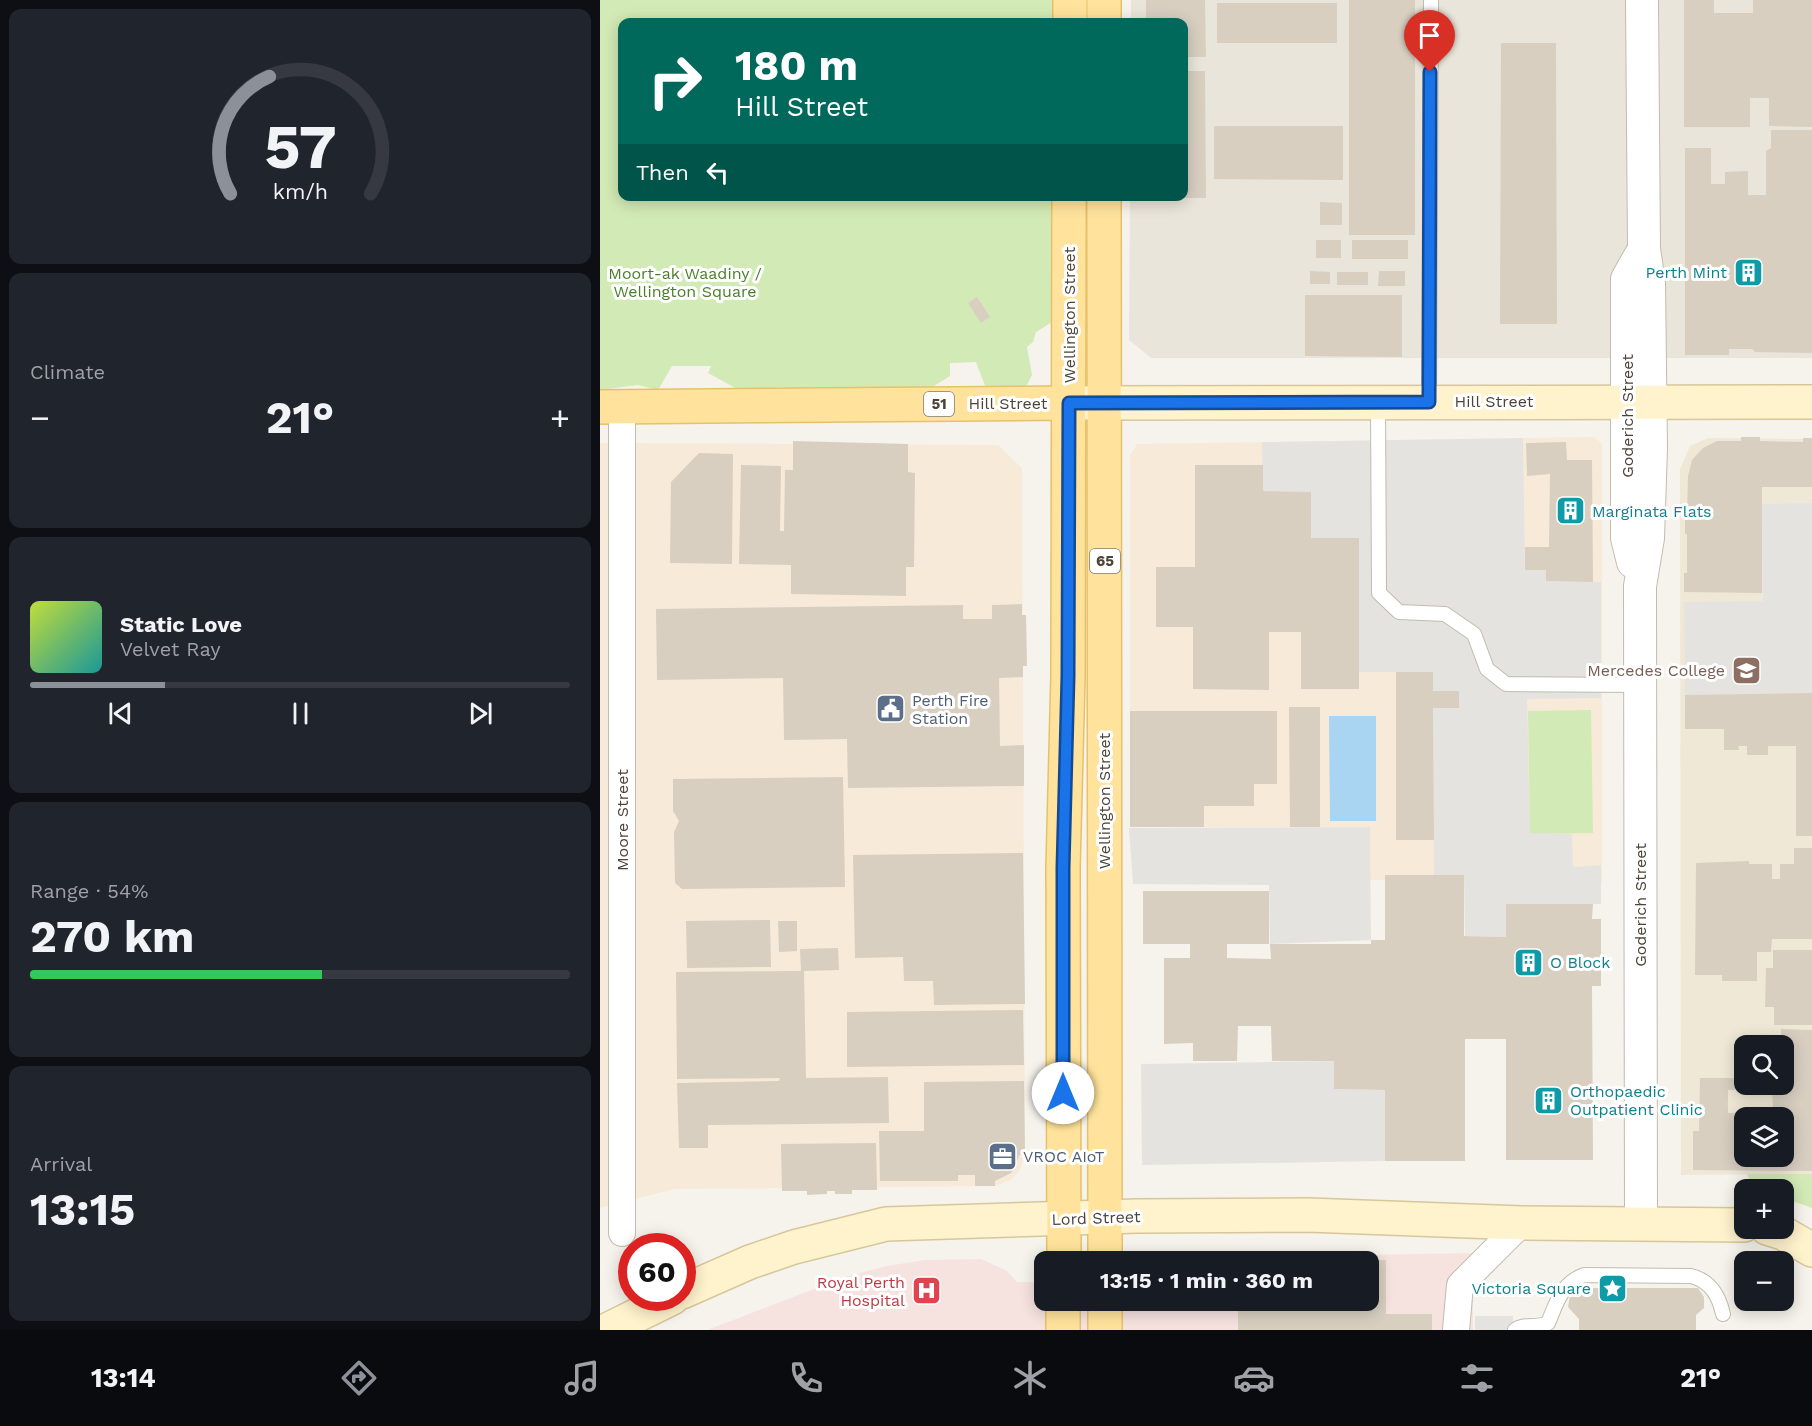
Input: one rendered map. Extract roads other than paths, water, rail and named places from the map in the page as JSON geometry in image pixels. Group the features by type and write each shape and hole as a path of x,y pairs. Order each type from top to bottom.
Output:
{"main road":[{"path":"1070,0 1070,18"},
{"path":"1104,0 1104,18"},
{"name":"Wellington Street","path":"1064,1251 1063,868 1068,676 1069,201"},
{"name":"Wellington Street","path":"1104,201 1105,1251"},
{"name":"Hill Street","path":"611,407 1069,403 1812,402"},
{"name":"Lord Street","path":"696,1286 794,1247 886,1224 1105,1217 1308,1215 1522,1223"},
{"path":"1522,1223 1734,1225"},
{"path":"1794,1239 1812,1250"},
{"path":"607,1330 650,1322 664,1311"},
{"path":"1063,1311 1063,1330"},
{"path":"1105,1311 1105,1330"},
{"path":"600,1315 650,1322"}],"street":[{"name":"Goderich Street","path":"1641,1224 1640,586 1627,538 1639,401 1627,279 1644,249 1642,0"},
{"name":"Moore Street","path":"611,407 622,1233"},
{"path":"1456,1330 1460,1285 1522,1223"}],"lane":[{"path":"1429,402 1431,0"},
{"path":"1378,402 1379,593 1399,612 1445,614 1474,634 1487,669 1506,684 1640,685"},
{"path":"1515,1330 1519,1327 1542,1327 1548,1323 1566,1285 1584,1275 1701,1278 1718,1296 1723,1314"}],"water":[{"path":"1329,716 1376,716 1376,821 1330,821"}],"place":[{"name":"Perth Mint","path":"1748,272"},
{"name":"Marginata Flats","path":"1571,511"},
{"name":"Mercedes College","path":"1746,670"},
{"name":"Perth Fire Station","path":"891,709"},
{"name":"O Block","path":"1529,962"},
{"name":"Orthopaedic Outpatient Clinic","path":"1549,1100"},
{"name":"VROC AIoT","path":"1002,1156"},
{"name":"Victoria Square","path":"1612,1288"},
{"name":"Royal Perth Hospital","path":"926,1291"}],"park label":[{"name":"Moort-ak Waadiny / Wellington Square","path":"685,282"}]}
